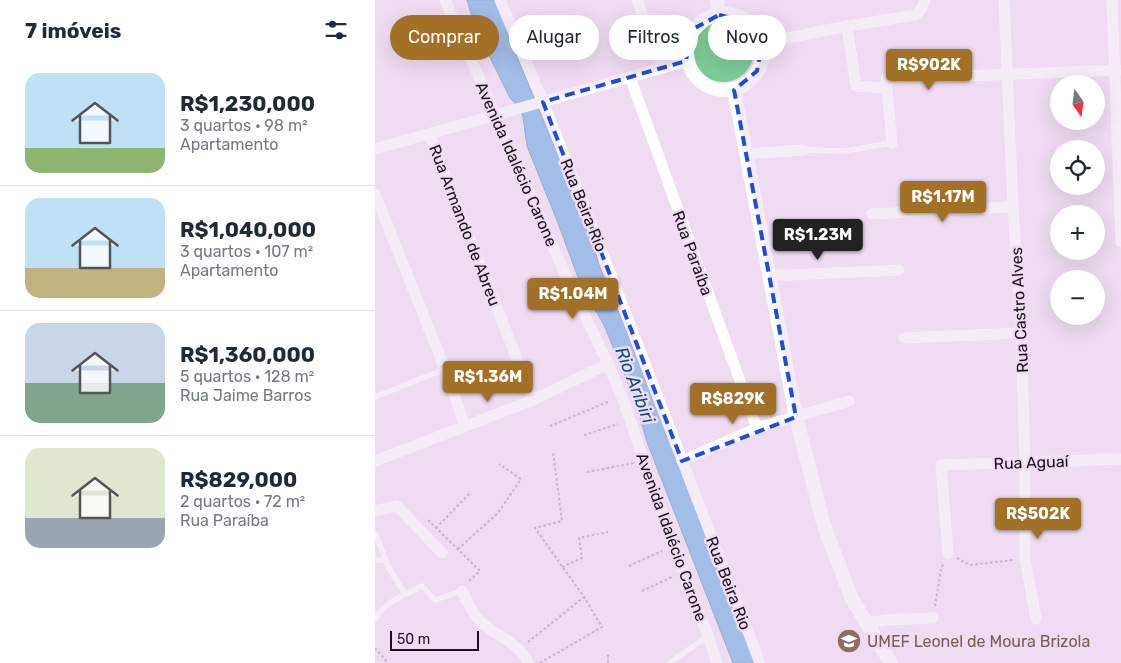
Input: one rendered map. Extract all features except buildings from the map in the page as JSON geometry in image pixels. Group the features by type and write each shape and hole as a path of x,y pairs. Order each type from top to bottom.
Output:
{"street":[{"name":"Avenida Idalécio Carone","path":"445,0 565,274 622,396 717,663"},
{"name":"Rua Beira Rio","path":"500,0 604,257 680,462 760,663"},
{"path":"637,0 663,67"},
{"path":"717,0 719,14"},
{"name":"Rua Castro Alves","path":"1004,0 1013,207 1021,333 1025,462 1025,558 1036,619"},
{"path":"1112,0 1118,71 1121,242"},
{"path":"786,38 911,16 923,5"},
{"path":"733,15 719,14 706,19 695,28 687,47 687,61 694,74 705,84 719,90 734,89 747,82 757,71 761,60"},
{"path":"847,26 856,86 887,88"},
{"path":"375,149 687,61"},
{"path":"892,143 886,79 1118,71"},
{"name":"Rua Paraíba","path":"629,77 757,428"},
{"path":"734,89 796,417 824,526 852,599 891,663"},
{"name":"Rua Armando de Abreu","path":"429,134 533,400"},
{"path":"747,154 804,150"},
{"path":"375,194 445,369 465,426"},
{"path":"872,214 1013,207"},
{"path":"770,276 899,270"},
{"path":"904,338 1021,333"},
{"path":"375,460 533,400 608,364"},
{"path":"680,462 757,428 849,402"},
{"name":"Rua Aguaí","path":"948,553 941,465 1121,459"},
{"path":"375,512 397,506 442,553"},
{"path":"462,591 479,620 519,650 528,663"},
{"path":"866,624 887,620 933,618"}],"lane":[{"path":"804,150 845,151 892,143"},
{"path":"375,398 445,369"},
{"path":"375,533 385,560 405,594"},
{"path":"375,560 385,560"},
{"path":"375,619 381,610 405,594 422,586 435,600 462,591"},
{"path":"669,663 708,636"}],"path":[{"path":"550,426 622,396"},
{"path":"584,435 630,420"},
{"path":"540,663 602,627 584,597 535,528 562,521 553,452"},
{"path":"587,472 644,461"},
{"path":"654,470 680,462"},
{"path":"458,549 498,513 521,480 499,464"},
{"path":"436,528 471,492"},
{"path":"563,567 582,558 579,538 608,532"},
{"path":"629,566 674,546"},
{"path":"933,618 941,570 948,553 970,565 1025,558"},
{"path":"642,592 676,575 673,567 681,564"},
{"path":"519,650 584,597"},
{"path":"375,648 388,663"},
{"path":"608,655 608,663"}],"highlighted area":[{"path":"719,15 746,21 762,43 757,71 734,90 796,417 682,461 543,102 686,61 689,40 695,28"}],"green space":[{"path":"708,24 708,60 753,60 745,73 735,80 717,82 711,80 701,73 694,63 693,60 698,60 698,33"}],"water":[{"name":"Rio Aribiri","path":"467,0 496,0 509,35 509,60 518,60 588,226 599,265 756,663 733,663 647,442 634,398 604,325 584,291 527,146 523,117 519,107 510,98 491,60 499,60 499,15 471,15"}],"place":[{"name":"UMEF Leonel de Moura Brizola","path":"849,641"}]}
